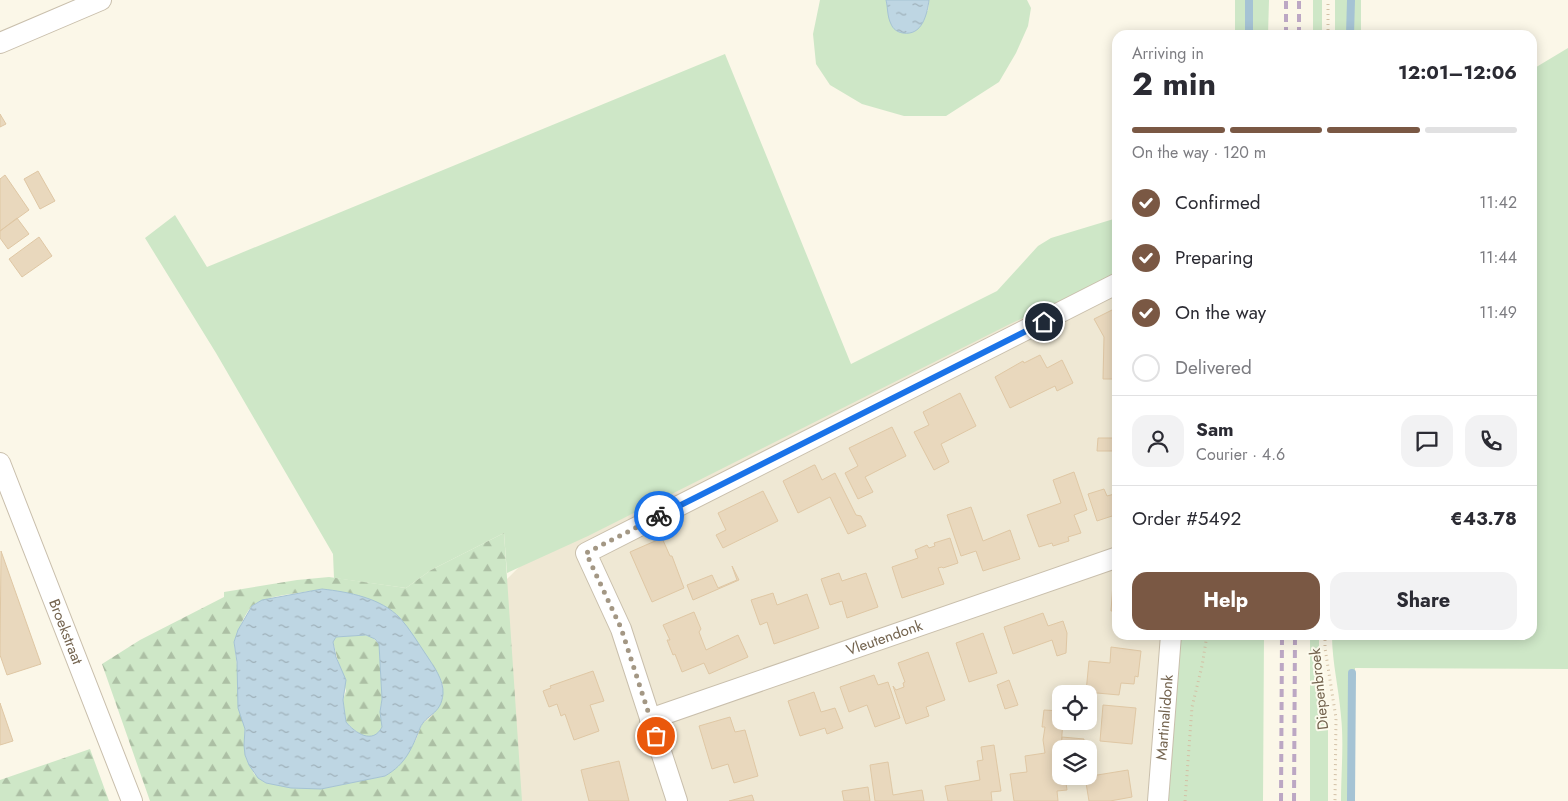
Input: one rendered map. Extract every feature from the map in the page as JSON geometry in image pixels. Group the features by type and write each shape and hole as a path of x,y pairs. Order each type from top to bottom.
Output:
{"street":[{"path":"0,42 101,0"},
{"path":"678,801 621,628 586,553 1112,287"},
{"name":"Broekstraat","path":"0,463 132,801"},
{"name":"Vleutendonk","path":"650,719 1112,559"},
{"name":"Martinalidonk","path":"1158,801 1171,640"}],"path":[{"path":"1328,0 1328,30"},
{"path":"1185,801 1192,707 1206,640"},
{"name":"Diepenbroek","path":"1325,640 1336,718 1335,801"}],"shaded area":[{"path":"1112,271 1112,640 1222,640 1221,801 285,801 522,564"}],"green space":[{"path":"820,0 886,0 888,7 928,11 929,0 1027,0 1031,8 1028,26 1016,53 999,82 946,116 904,116 862,104 830,85 816,64 813,34"},
{"path":"1235,0 1269,0 1268,30 1235,30"},
{"path":"1313,0 1322,0 1322,30 1313,30"},
{"path":"1335,0 1361,0 1361,30 1335,30"},
{"path":"1568,48 1568,669 1355,668 1354,801 1341,801 1342,727 1332,640 1537,640 1537,67"},
{"path":"725,54 851,364 997,291 1038,246 1051,238 1112,220 1112,278 1010,324 588,536 507,573 504,533 431,570 406,588 334,578 333,554 216,353 145,238 175,215 207,267"},
{"path":"504,533 522,801 150,801 102,664 140,640 224,597 224,592 297,580 329,577 406,588 431,570","holes":["322,589 356,595 396,614 401,619 432,664 443,685 442,700 432,716 422,724 416,740 385,776 321,789 266,783 254,774 244,745 245,729 234,642 243,620 251,607 274,597"]},
{"path":"371,636 379,644 382,727 378,733 369,737 359,733 346,722 343,700 346,691 333,642 336,637"},
{"path":"1181,640 1264,640 1263,801 1168,801"},
{"path":"1310,640 1319,640 1319,656 1328,714 1328,801 1310,801"},
{"path":"90,749 109,801 0,801 0,780"}],"water":[{"path":"886,0 929,0 925,18 919,28 909,33 901,33 896,30 892,26 888,15"},
{"path":"322,589 343,592 364,597 384,605 400,618 407,627 438,674 443,694 439,706 420,728 411,749 403,761 392,771 385,776 321,789 291,788 266,783 258,778 245,755 245,729 238,708 237,662 234,642 238,630 252,606 262,600","holes":["366,635 375,639 379,644 382,727 374,735 369,736 354,730 346,722 343,700 346,680 336,657 333,642 336,637"]}],"building":[{"path":"0,114 6,124 0,127"},
{"path":"38,171 55,201 40,209 24,179"},
{"path":"5,175 29,210 0,231 0,179"},
{"path":"17,218 29,234 8,249 0,238 0,231"},
{"path":"39,237 52,256 22,277 9,259"},
{"path":"1112,310 1112,379 1103,379 1104,337 1094,319"},
{"path":"1040,355 1047,368 1062,360 1073,383 1057,391 1055,386 1010,408 995,377 1023,361 1024,363"},
{"path":"960,393 976,426 941,444 949,462 934,470 914,432 929,425 923,412"},
{"path":"892,427 906,456 865,477 873,492 858,499 845,473 858,466 849,448"},
{"path":"1098,438 1112,438 1112,451 1097,451"},
{"path":"814,465 822,480 835,473 856,515 861,516 866,526 848,534 830,497 798,513 783,481"},
{"path":"1074,472 1087,510 1074,515 1081,533 1068,537 1069,541 1053,546 1052,543 1039,547 1027,515 1061,503 1053,480"},
{"path":"1104,489 1107,496 1112,495 1112,516 1097,521 1088,494"},
{"path":"763,491 778,521 723,548 716,535 726,530 718,513"},
{"path":"971,507 983,541 1010,530 1020,559 983,571 976,551 961,556 947,515"},
{"path":"662,538 670,556 672,556 684,588 652,602 630,552"},
{"path":"950,538 958,563 938,568 944,584 902,598 892,567 918,558 915,550 927,545 929,548 935,546 934,543"},
{"path":"1,551 41,664 7,675 0,655"},
{"path":"732,566 739,580 693,600 687,585 712,575 718,588 737,580"},
{"path":"839,573 842,581 866,573 878,607 847,618 842,601 830,605 821,579"},
{"path":"773,593 777,605 807,594 819,628 774,644 767,622 760,625 751,600"},
{"path":"694,612 701,629 699,632 706,650 738,635 748,657 709,674 704,663 682,672 675,654 673,655 667,640 670,640 663,625"},
{"path":"1043,613 1048,626 1063,621 1067,633 1066,653 1057,656 1052,640 1013,654 1004,627"},
{"path":"983,633 997,673 969,682 956,643"},
{"path":"1111,647 1141,651 1138,677 1135,676 1134,684 1121,683 1119,695 1097,693 1097,685 1087,685 1089,661 1110,663"},
{"path":"928,652 945,700 926,707 929,716 906,724 893,686 896,690 904,687 903,683 905,682 898,663"},
{"path":"593,671 604,701 590,705 599,731 574,740 565,714 561,716 557,704 549,707 543,691 551,688 550,686"},
{"path":"874,675 878,685 888,682 900,718 875,727 867,705 849,712 840,687"},
{"path":"1009,680 1018,705 1005,709 997,685"},
{"path":"814,692 821,712 835,708 843,728 827,734 825,728 800,736 788,701"},
{"path":"0,703 13,741 0,745"},
{"path":"1103,705 1136,708 1132,744 1100,741"},
{"path":"1044,710 1052,710 1052,730 1062,730 1062,740 1052,740 1052,785 1066,785 1067,790 1057,791 1058,801 1014,801 1010,774 1027,772 1025,756 1045,753 1043,740 1045,727 1042,727"},
{"path":"730,717 735,732 745,730 758,776 734,783 728,764 712,769 699,726"},
{"path":"1062,737 1084,739 1084,740 1062,740"},
{"path":"994,745 1001,791 991,792 992,801 948,801 945,786 980,780 977,761 983,760 981,747"},
{"path":"619,761 629,801 589,801 581,770"},
{"path":"888,762 893,795 922,790 924,801 875,801 870,765"},
{"path":"1128,770 1132,797 1110,801 1089,801 1086,785 1097,785 1097,775"},
{"path":"868,787 870,801 844,801 842,791"},
{"path":"752,795 754,801 729,801"}],"waterway":[{"path":"1249,0 1249,30"},
{"path":"1350,30 1351,0"},
{"path":"1351,801 1352,673"}],"railway":[{"path":"1286,0 1286,30"},
{"path":"1299,0 1299,30"},
{"path":"1281,801 1282,640"},
{"path":"1294,801 1295,640"}],"way so far":[{"path":"656,736 621,628 586,553 659,516"}],"route":[{"path":"659,516 1044,322"}]}
